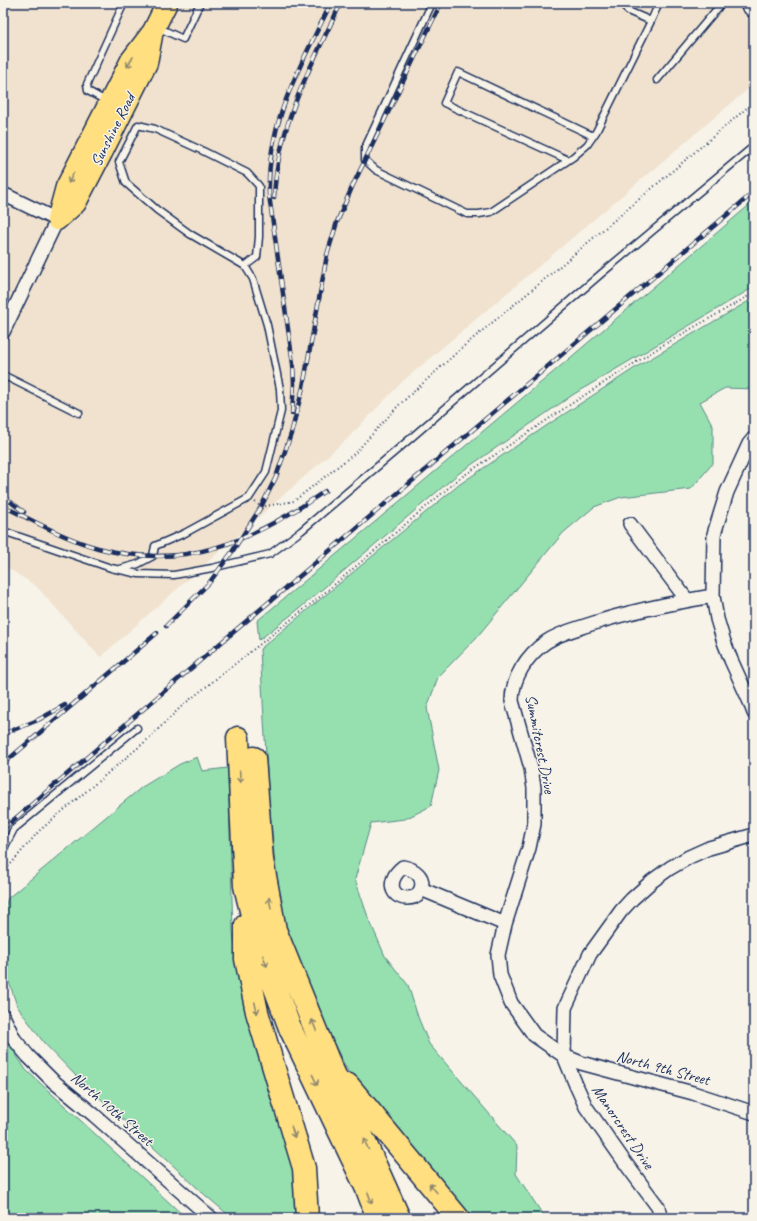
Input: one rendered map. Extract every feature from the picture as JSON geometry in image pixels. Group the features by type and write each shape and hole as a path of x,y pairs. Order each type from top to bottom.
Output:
{"highway":[{"path":"307,1218 304,1168 257,1012 246,959 246,740 256,786 262,860 275,930 327,1058 399,1218"},
{"path":"245,886 260,948 290,1028 367,1189 378,1218"},
{"path":"327,1058 359,1099 458,1218"}],"main road":[{"name":"Sunshine Road","path":"57,220 66,187 131,60 154,28 167,3"},
{"name":"Sunshine Road","path":"57,220 76,203 102,153 147,63 154,28"}],"street":[{"path":"3,194 57,220"},
{"name":"Sunshine Road","path":"3,332 57,220"},
{"path":"754,438 749,444 727,492 714,534 713,596 717,619 724,642 754,713"},
{"path":"630,524 687,600"},
{"name":"Summitcrest Drive","path":"564,1056 534,1035 511,1003 500,974 498,955 504,924 529,848 534,824 534,788 531,768 512,701 512,692 515,680 520,670 546,642 568,631 624,613 713,596"},
{"name":"Manorcrest Drive","path":"661,1218 658,1207 621,1158 586,1107 564,1056 565,1008 590,954 621,911 632,899 652,881 689,857 709,848 754,835"},
{"path":"421,889 504,924"},
{"name":"North 10th Street","path":"3,1016 14,1039 28,1056 53,1081 211,1218"},
{"name":"North 9th Street","path":"564,1056 596,1067 693,1093 754,1113"}],"lane":[{"path":"110,102 88,91 87,84 124,3"},
{"path":"154,28 183,39 200,3"},
{"path":"432,3 365,148 365,160 376,170 467,214 491,212 568,160 587,145 593,136 659,3"},
{"path":"622,3 628,11 650,21"},
{"path":"657,80 722,3"},
{"path":"741,3 750,13 754,10"},
{"path":"568,160 444,103 458,72 593,136"},
{"path":"118,570 138,564 153,556 155,546 185,533 249,498 266,472 281,411 280,389 268,325 252,280 245,266 190,234 157,210 126,182 119,162 138,125 155,129 247,173 259,186 259,237 257,257 245,266"},
{"path":"3,531 118,570 139,574 174,575 212,568 270,554 301,531 602,273 754,146"},
{"path":"3,374 79,413"},
{"path":"3,850 14,829 137,728"}],"path":[{"path":"249,498 261,507 294,501 355,453 399,405 464,346 754,102"},
{"path":"3,873 39,831 146,741 183,705 321,596 460,478 663,345 754,293"}],"shaded area":[{"path":"3,3 754,3 754,84 403,381 347,439 100,657 36,586 3,565"}],"green space":[{"path":"754,201 754,287 574,394 458,474 300,608 259,640 257,621 563,364"},
{"path":"754,298 754,389 725,388 700,402 713,426 713,463 691,489 621,497 594,507 563,533 476,638 438,677 427,708 439,770 431,806 405,819 371,823 355,879 368,917 385,956 408,985 418,1017 429,1044 517,1146 516,1174 545,1218 468,1218 359,1089 346,1068 321,1017 291,946 282,914 276,875 268,790 260,649 460,484 638,366"},
{"path":"197,757 202,771 228,768 233,932 237,970 296,1172 298,1218 232,1218 205,1195 77,1077 44,1043 17,1006 4,966 3,912 8,898 142,787 180,764"},
{"path":"3,1035 26,1070 186,1218 3,1218"}],"railway":[{"path":"292,413 294,384 293,364 269,195 270,169 273,143 279,119 297,72 331,3"},
{"path":"274,198 282,146 297,97 341,3"},
{"path":"166,626 209,583 232,552 261,507 276,477 291,434 303,387 327,255 337,222 353,185 441,3"},
{"path":"3,829 754,192"},
{"path":"3,506 74,540 98,548 130,554 161,556 190,553 218,547 245,537 272,524 325,491"},
{"path":"3,496 24,512"},
{"path":"3,764 157,633"},
{"path":"3,734 38,720 65,705"}]}
